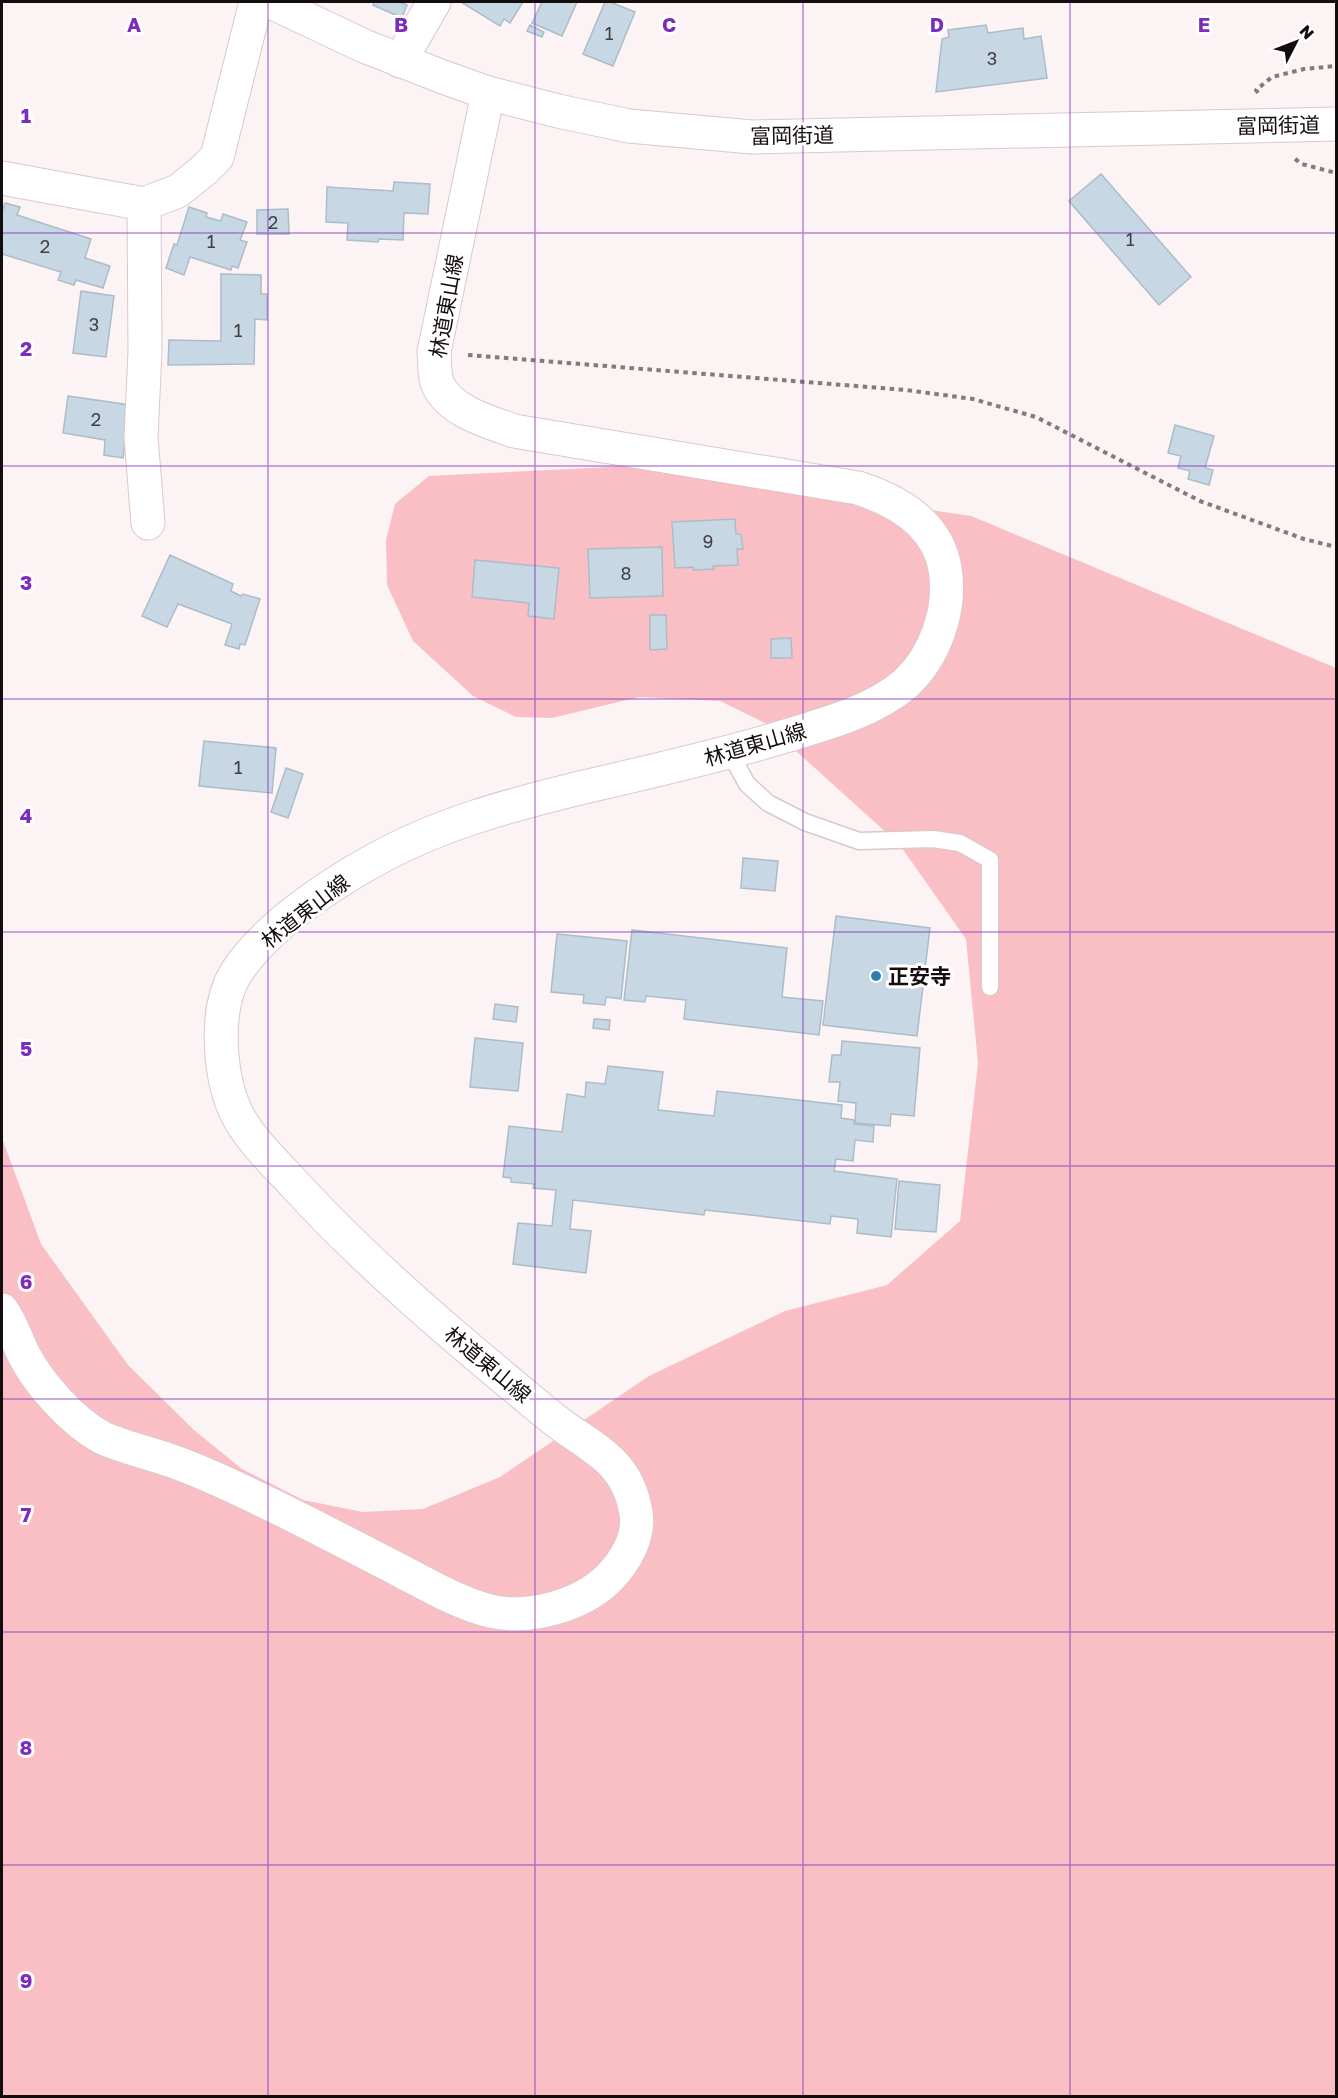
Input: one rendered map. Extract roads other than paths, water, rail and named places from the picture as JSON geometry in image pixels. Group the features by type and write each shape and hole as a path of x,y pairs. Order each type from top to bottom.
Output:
{"street":[{"path":"2,178 144,204 178,191 217,157 256,2"},
{"name":"富岡街道","path":"271,2 322,28 400,61 488,93 629,126 752,137 1336,124"},
{"path":"400,61 434,2"},
{"name":"林道東山線","path":"2,1310 26,1358 49,1392 75,1418 101,1437 197,1471 258,1498 448,1596 495,1612 546,1610 568,1604 598,1587 622,1563 633,1541 638,1521 631,1488 611,1460 557,1422 466,1347 400,1288 329,1221 260,1145 238,1117 228,1086 220,1048 225,999 234,975 251,954 274,931 326,888 378,858 447,825 514,804 730,753 830,723 880,701 907,682 924,661 937,636 945,612 947,585 944,559 930,534 912,514 888,498 858,488 514,431 475,417 454,404 438,385 434,352 488,93"},
{"path":"144,204 145,351 141,437 148,523"}],"lane":[{"path":"730,753 747,784 768,803 805,822 859,841 933,839 960,843 990,860 990,987"}],"place":[{"name":"正安寺","path":"876,976"}]}
